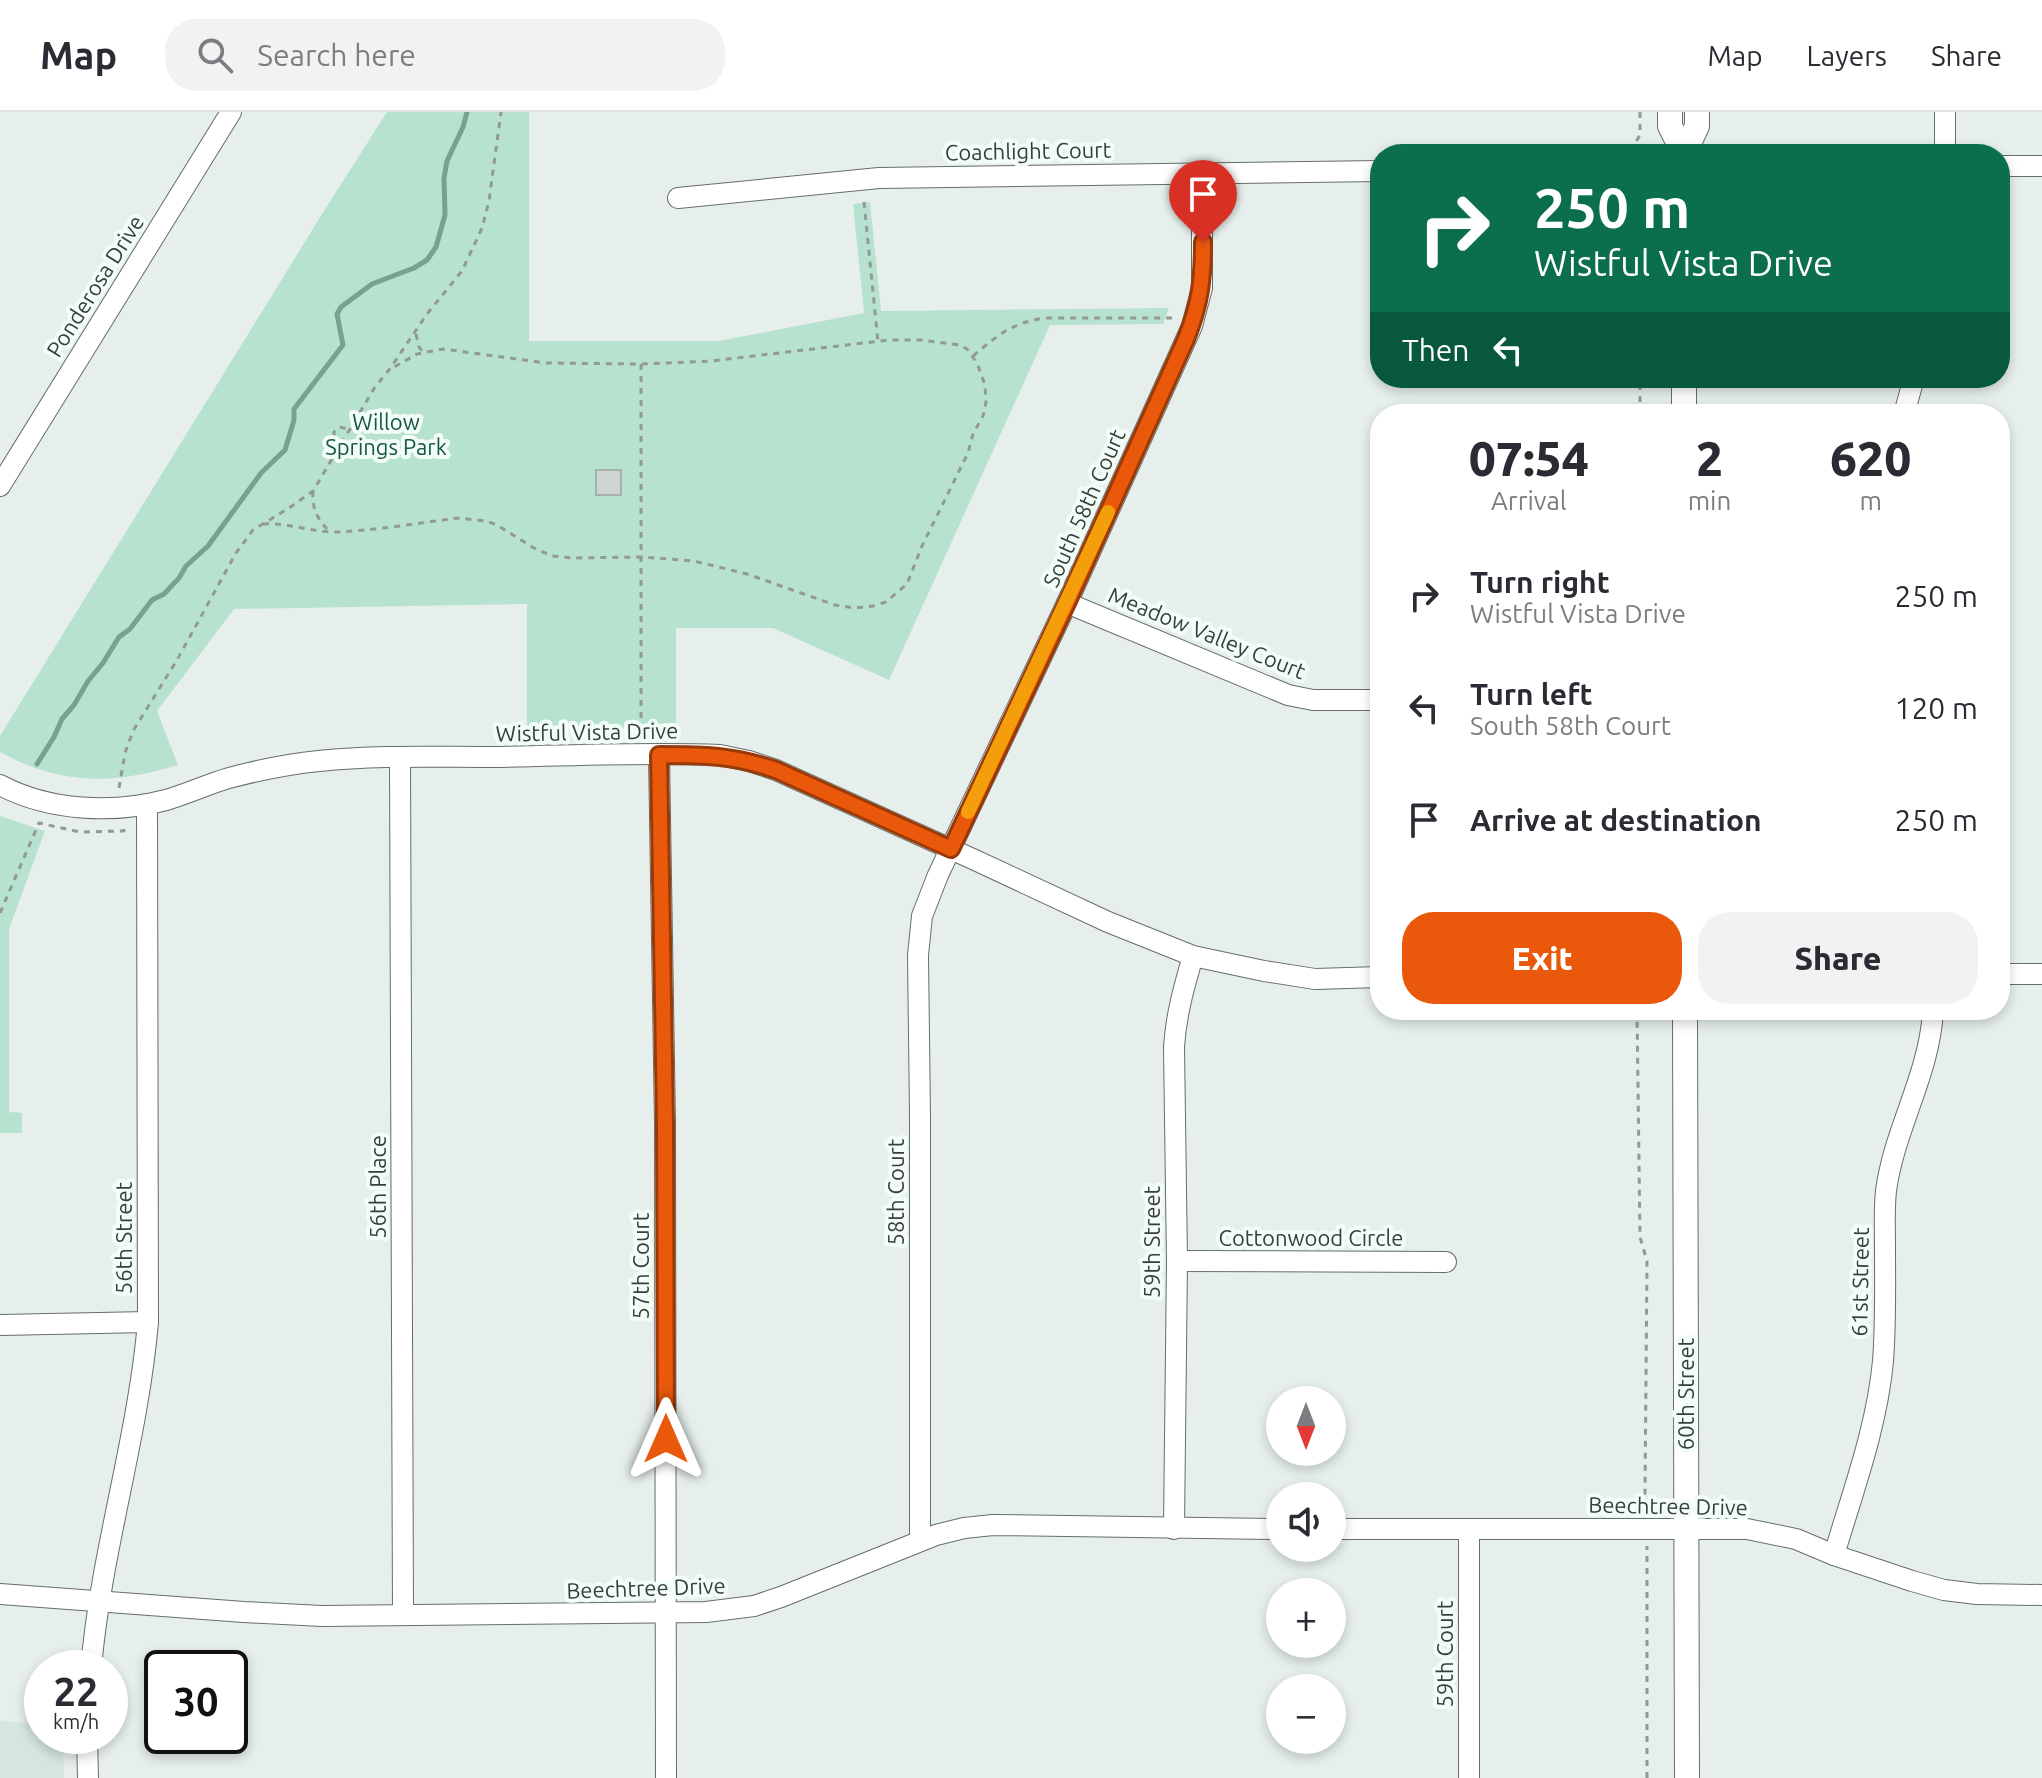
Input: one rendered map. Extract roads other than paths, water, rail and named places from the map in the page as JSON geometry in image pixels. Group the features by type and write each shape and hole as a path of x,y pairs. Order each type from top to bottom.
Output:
{"street":[{"name":"Ponderosa Drive","path":"0,486 231,112"},
{"path":"1670,112 1670,126 1679,144"},
{"path":"1689,144 1697,126 1697,112"},
{"path":"1945,112 1945,144"},
{"path":"2010,166 2042,166"},
{"name":"Coachlight Court","path":"678,198 879,178 1370,171"},
{"name":"South 58th Court","path":"951,849 1192,326 1202,288 1202,173"},
{"name":"Meadow Valley Court","path":"1067,603 1288,695 1313,700 1370,700"},
{"name":"57th Court","path":"651,755 665,1123 666,1778"},
{"name":"Wistful Vista Drive","path":"0,785 37,799 69,806 102,808 147,804 227,779 319,761 720,755 776,770 1108,922 1193,956 1315,979 1370,977"},
{"name":"56th Place","path":"400,758 403,1615"},
{"name":"56th Street","path":"93,1650 99,1601 138,1397 148,1322 147,804"},
{"name":"58th Court","path":"920,1540 918,942 922,916 951,849"},
{"name":"59th Street","path":"1174,1529 1177,1261 1174,1037 1193,956"},
{"path":"2010,974 2042,974"},
{"name":"60th Street","path":"1685,1020 1687,1778"},
{"name":"61st Street","path":"1834,1555 1876,1409 1883,1362 1886,1195 1891,1161 1926,1056 1931,1020"},
{"name":"Cottonwood Circle","path":"1177,1261 1446,1262"},
{"path":"0,1325 148,1322"},
{"name":"Beechtree Drive","path":"0,1594 322,1616 725,1611 781,1597 920,1540 964,1528 993,1525 1266,1529"},
{"name":"Beechtree Drive","path":"1346,1529 1747,1529 1796,1539 1834,1555 1944,1590 2042,1595"},
{"name":"59th Court","path":"1469,1529 1469,1778"},
{"path":"87,1754 88,1778"}],"waterway":[{"path":"37,764 62,719 119,637 208,546 261,473 285,450 294,409 343,345 337,314 341,307 372,284 427,260 436,247 445,215 447,161 467,112"}],"park label":[{"name":"Willow Springs Park","path":"386,434"}]}
